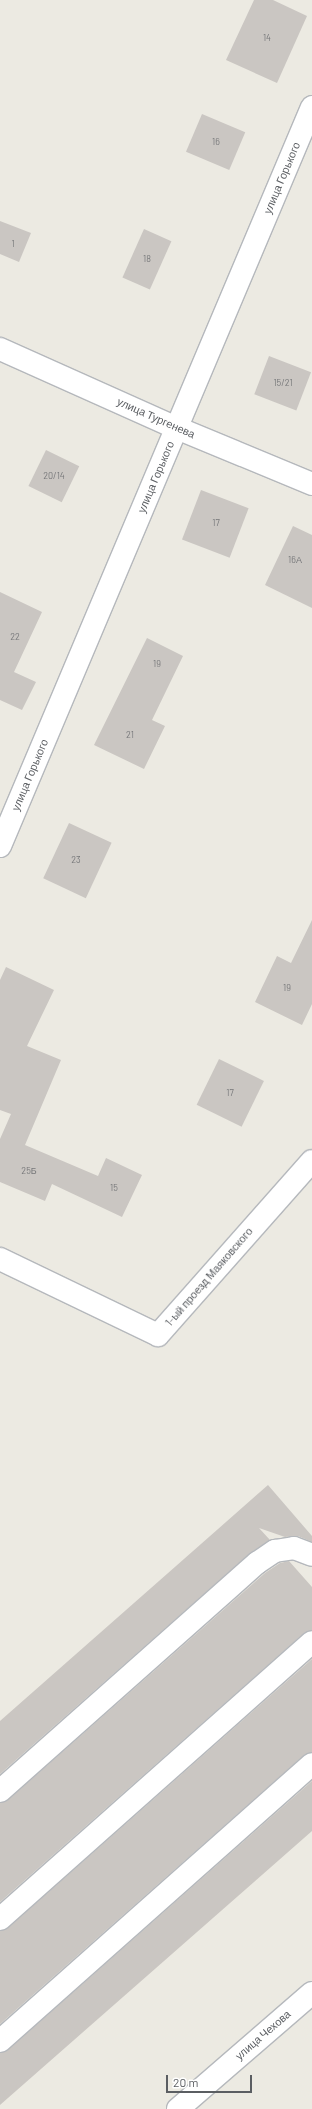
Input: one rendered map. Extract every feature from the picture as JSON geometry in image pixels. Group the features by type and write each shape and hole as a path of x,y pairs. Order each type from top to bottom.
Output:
{"street":[{"name":"улица Горького","path":"0,846 312,107"},
{"name":"улица Тургенева","path":"0,349 177,428 312,484"},
{"name":"1-ый проезд Маяковского","path":"0,1259 158,1335 312,1161"},
{"path":"0,1791 257,1563 275,1551 294,1548 312,1555"},
{"path":"0,1919 312,1642"},
{"path":"0,2041 312,1764"},
{"name":"улица Чехова","path":"178,2109 312,1993"}],"building":[{"path":"254,0 273,0 307,16 277,83 226,60"},
{"path":"202,114 245,132 229,170 186,152"},
{"path":"0,221 31,233 19,262 0,254"},
{"path":"144,229 171,241 150,290 122,277"},
{"path":"269,356 311,372 296,410 254,394"},
{"path":"46,450 79,466 62,502 28,486"},
{"path":"201,490 249,508 230,558 182,539"},
{"path":"293,526 312,535 312,608 265,585"},
{"path":"0,592 42,612 14,672 36,682 22,710 0,700"},
{"path":"147,638 183,656 152,720 165,726 144,769 94,745"},
{"path":"69,823 112,843 86,898 43,878"},
{"path":"312,920 312,1004 302,1025 255,1002 277,956 291,963"},
{"path":"6,967 54,990 27,1046 61,1060 25,1145 98,1176 106,1158 142,1175 122,1217 52,1184 45,1201 0,1182 0,1139 11,1114 0,1110 0,980"},
{"path":"219,1059 264,1081 242,1127 197,1105"},
{"path":"268,1485 312,1536 312,1542 298,1536 285,1537 259,1528 270,1540 249,1554 0,1774 0,1721"},
{"path":"289,1561 312,1587 312,1630 304,1633 0,1902 0,1803 8,1800 265,1573 280,1563"},
{"path":"312,1659 312,1752 304,1755 0,2024 0,1931 8,1928"},
{"path":"312,1781 312,1831 0,2105 0,2053 8,2050"}]}
